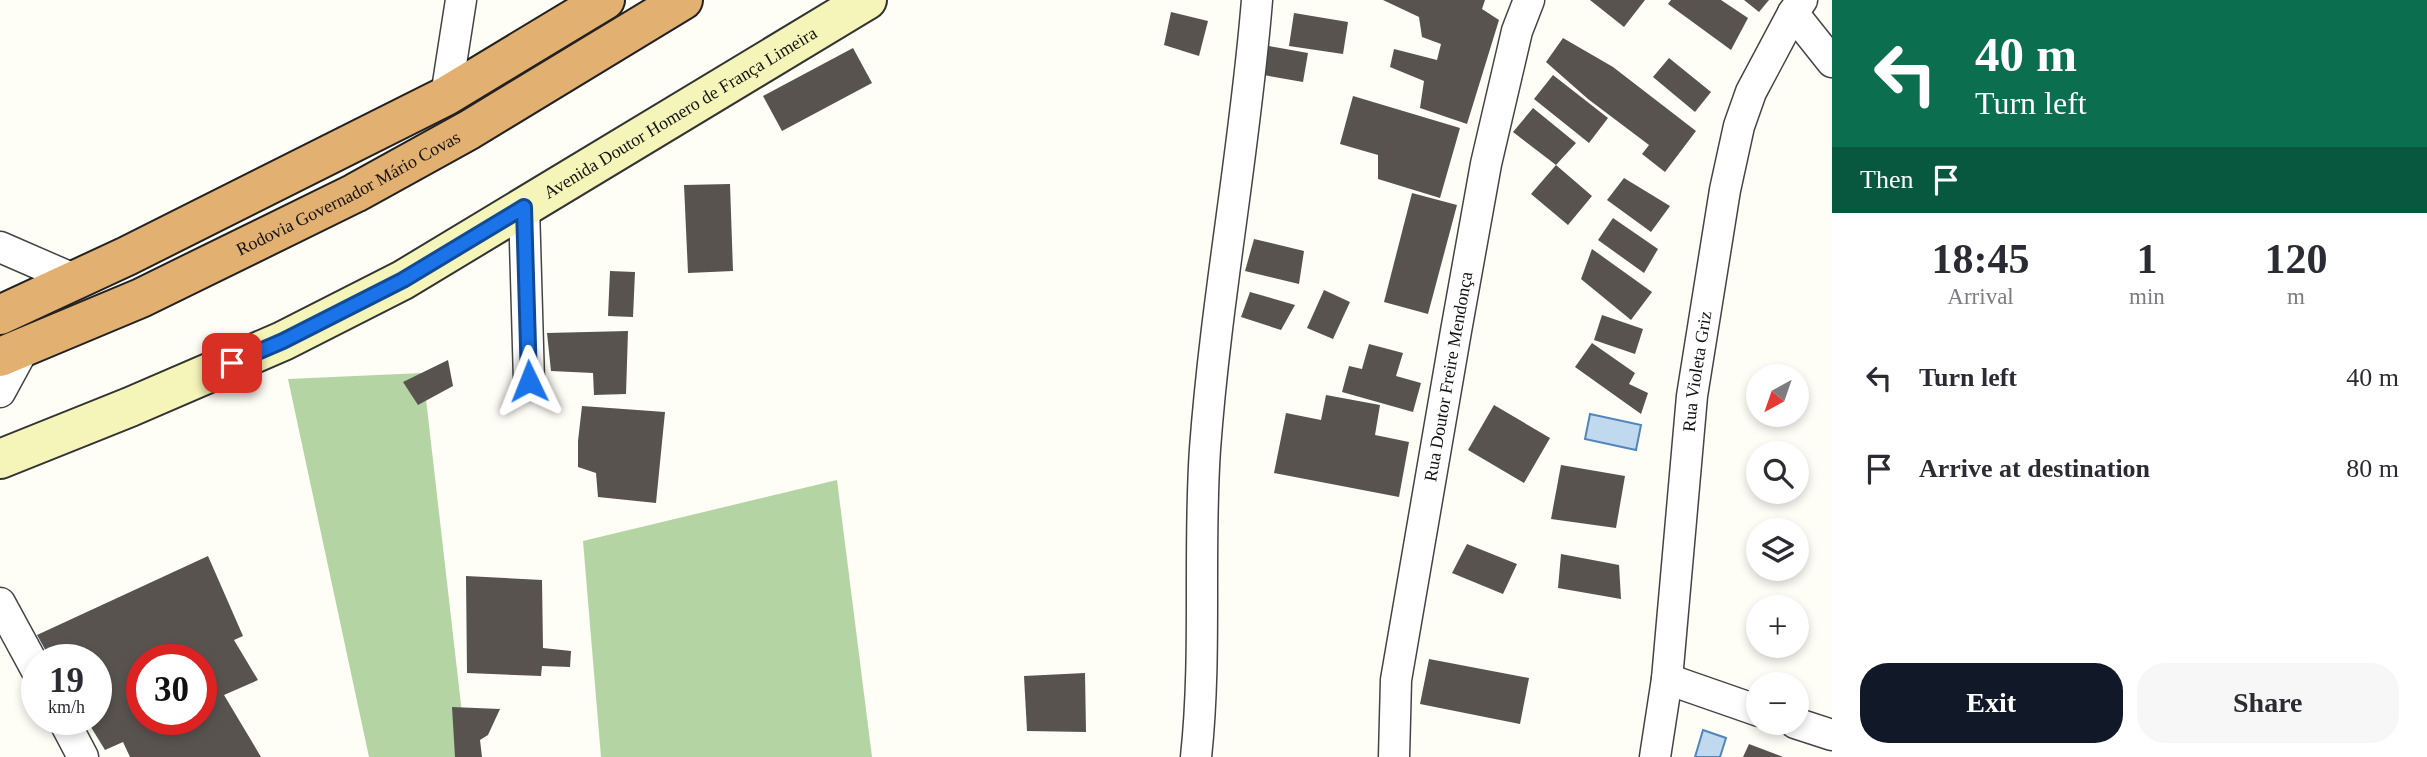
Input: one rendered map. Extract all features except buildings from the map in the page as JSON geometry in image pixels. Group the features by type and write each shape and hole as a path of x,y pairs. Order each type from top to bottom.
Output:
{"highway":[{"path":"0,316 446,96 605,0"},
{"name":"Rodovia Governador Mário Covas","path":"12,351 141,298 355,193 469,130 683,0"}],"main road":[{"name":"Avenida Doutor Homero de França Limeira","path":"0,459 283,341 403,280 867,0"}],"street":[{"path":"1196,757 1203,627 1205,450 1257,0"},
{"name":"Rua Doutor Freire Mendonça","path":"1394,757 1396,680 1463,292 1486,164 1517,32 1529,0"},
{"path":"446,96 462,3"},
{"path":"1797,6 1832,62"},
{"name":"Rua Violeta Griz","path":"1654,757 1667,679 1692,396 1725,190 1739,126 1751,92 1797,6"},
{"path":"524,207 529,381"},
{"path":"0,247 76,280"},
{"path":"0,392 12,351"},
{"path":"0,603 22,644"},
{"path":"1667,679 1746,706"},
{"path":"1809,728 1832,735"},
{"path":"71,735 83,757"}],"green space":[{"path":"423,373 467,757 369,757 288,379"},
{"path":"837,480 872,757 601,757 583,541"}],"water":[{"path":"1590,414 1641,425 1636,450 1585,439"},
{"path":"1703,730 1726,738 1720,757 1695,757"}],"route":[{"path":"232,363 283,341 403,280 524,207 529,381"}]}
